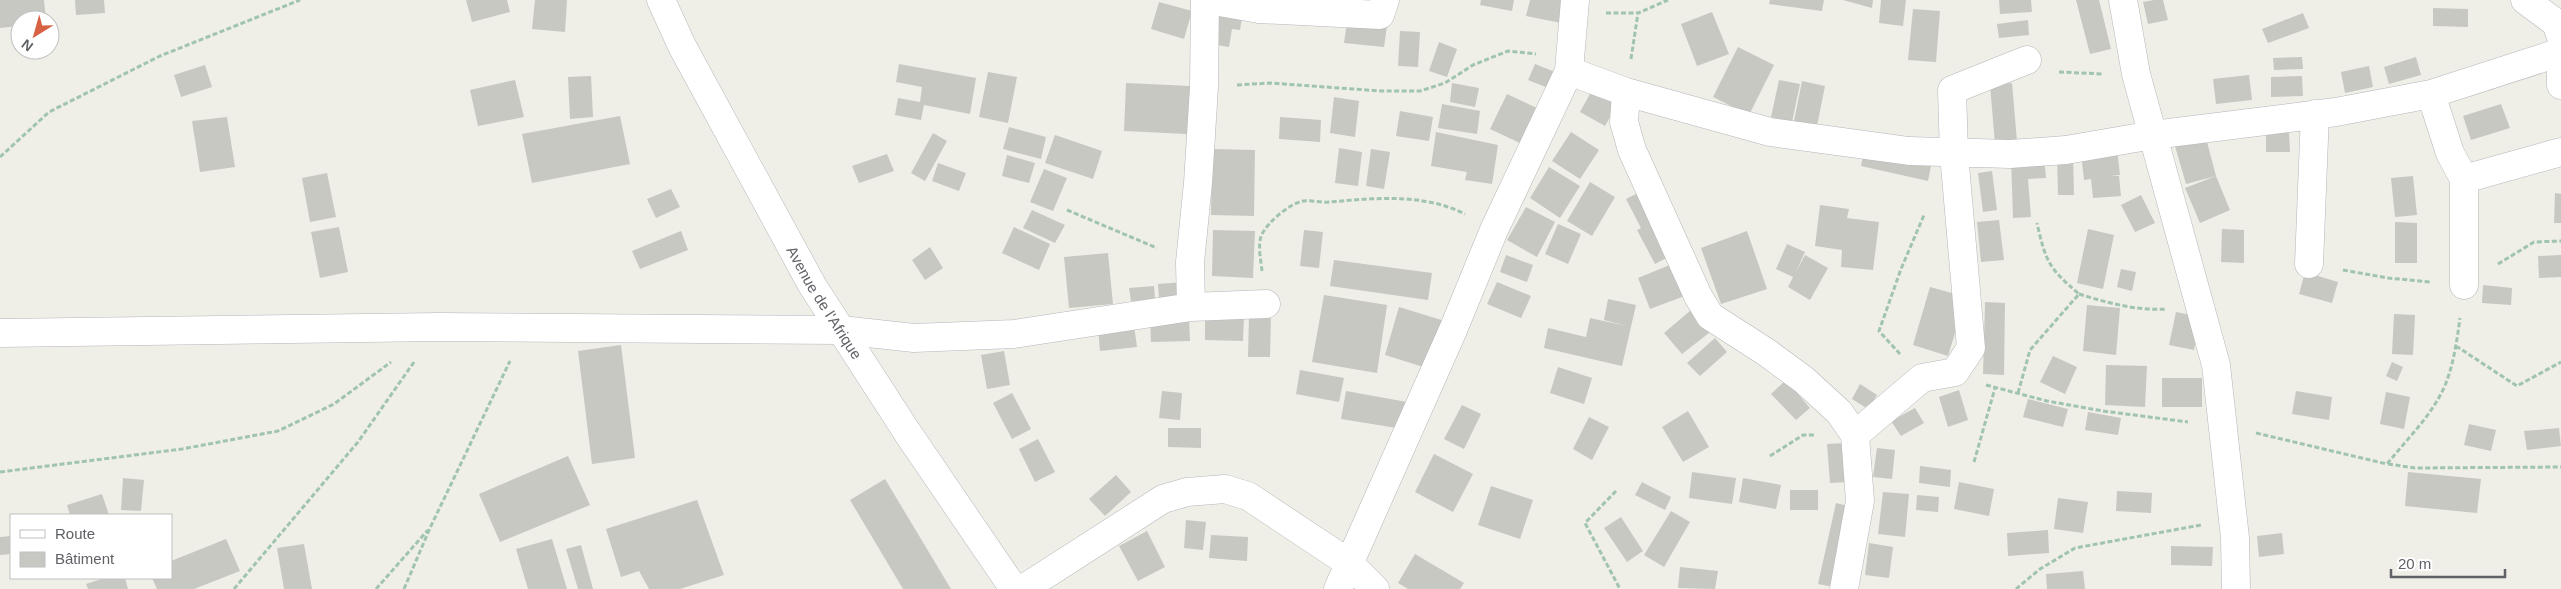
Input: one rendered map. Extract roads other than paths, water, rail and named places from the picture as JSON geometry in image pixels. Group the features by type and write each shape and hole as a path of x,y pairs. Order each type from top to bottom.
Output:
{"street":[{"name":"Avenue de l'Afrique","path":"661,0 682,46 812,285 1014,589"},
{"path":"1191,307 1190,262 1198,183 1207,0 1239,3 1259,10 1380,15 1385,0"},
{"path":"2123,0 2136,74 2216,365 2233,518 2236,589"},
{"path":"2525,0 2556,24 2561,37"},
{"path":"1338,589 1453,330 1494,230 1569,64 1574,6"},
{"path":"1569,64 1626,92 1770,132 1909,151 1954,154 2010,154 2066,150 2153,135 2315,114 2431,94 2561,52"},
{"path":"1855,435 1922,378 1956,372 1971,348 1954,154 1952,90 2027,60"},
{"path":"2561,73 2561,85"},
{"path":"1626,92 1624,122 1632,150 1698,296 1710,316 1766,352 1804,380 1839,412 1855,435 1860,501 1844,589"},
{"path":"2431,94 2450,152 2464,179 2464,285"},
{"path":"2309,264 2315,114"},
{"path":"2464,179 2561,152"},
{"path":"0,333 438,327 841,330 914,338 1014,334 1191,307 1266,304"},
{"path":"1023,589 1163,499 1188,492 1225,490 1248,496 1349,563 1374,589"}]}
